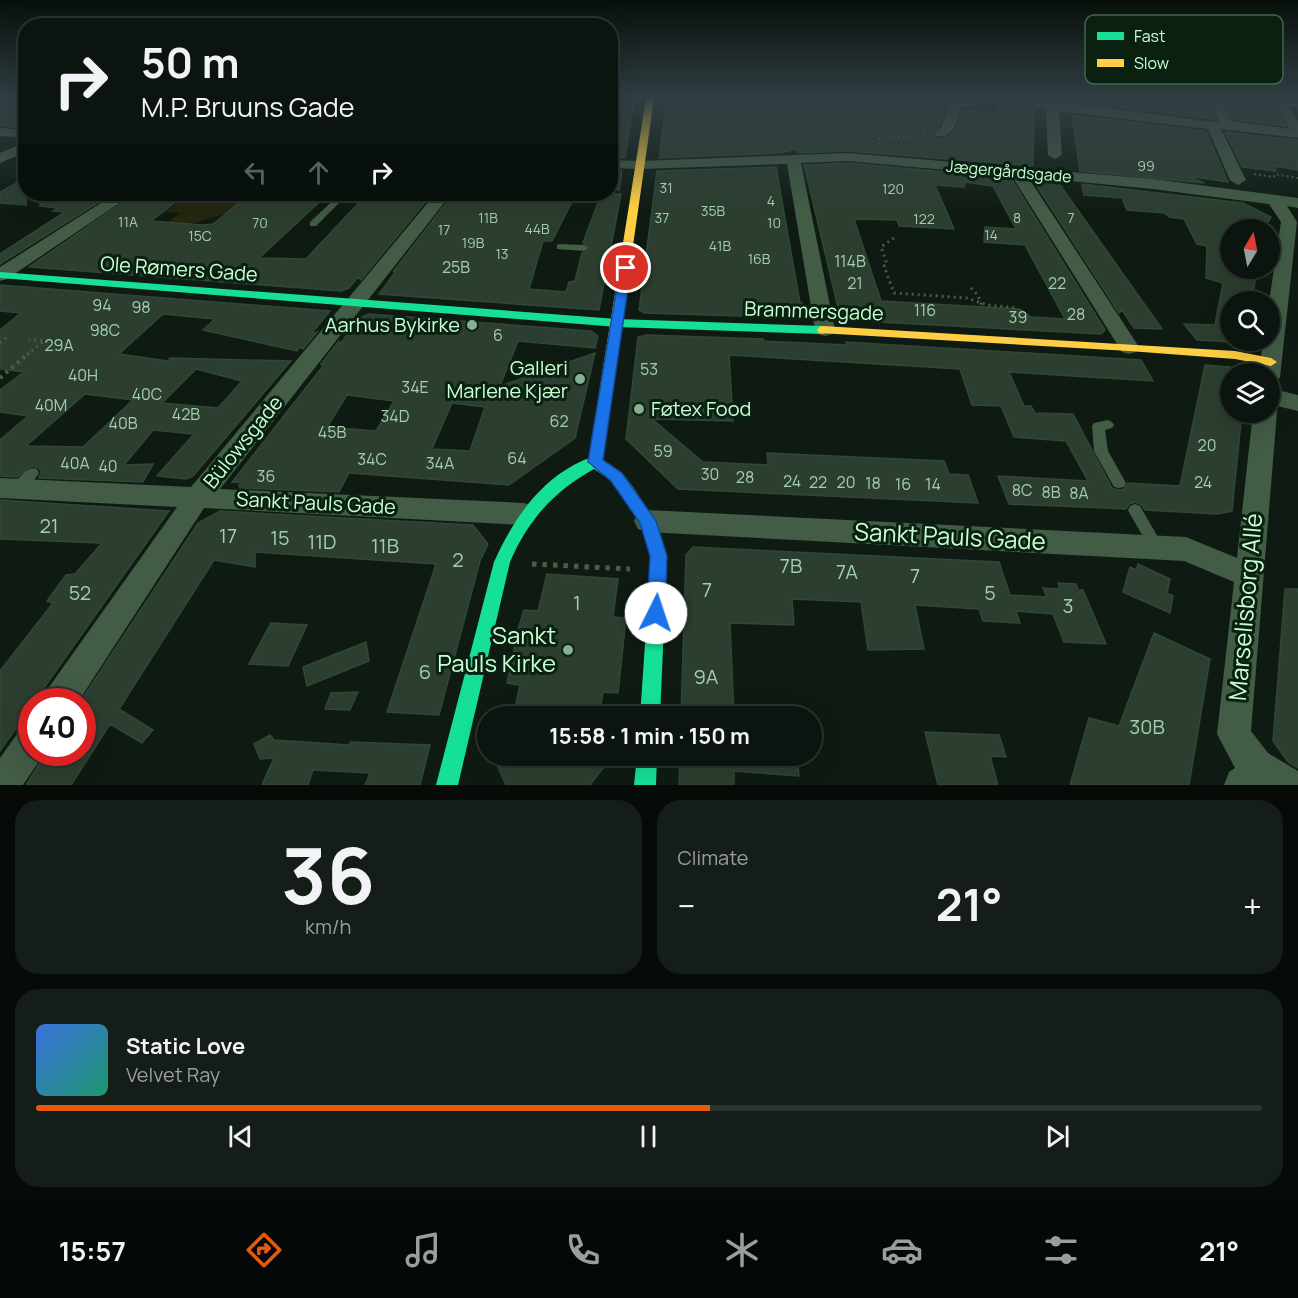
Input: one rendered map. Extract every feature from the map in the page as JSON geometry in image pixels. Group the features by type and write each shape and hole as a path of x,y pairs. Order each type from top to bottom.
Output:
{"street":[{"path":"595,462 617,323 624,249 645,136"},
{"path":"1054,136 1055,155"},
{"path":"1225,136 1238,180"},
{"path":"0,159 18,150"},
{"name":"Jægergårdsgade","path":"618,164 848,157 1152,184 1298,203"},
{"path":"793,159 825,330"},
{"path":"1017,172 1129,346"},
{"path":"1271,363 1278,290 1289,222 1274,199"},
{"path":"0,275 114,201"},
{"name":"Bülowsgade","path":"68,688 198,497 437,201"},
{"name":"Ole Rømers Gade","path":"0,275 355,301"},
{"path":"1278,290 1298,294"},
{"name":"Brammersgade","path":"355,301 617,323 825,330 1129,346 1235,355 1254,363"},
{"path":"1280,399 1298,403"},
{"name":"Marselisborg Allé","path":"1264,423 1234,734 1264,781"},
{"path":"447,785 510,537 524,514 548,491 572,472 595,462"},
{"path":"595,462 617,477 647,521 659,556 651,706"},
{"name":"Sankt Pauls Gade","path":"17,483 198,497 524,514"},
{"name":"Sankt Pauls Gade","path":"647,521 1186,549 1248,575"},
{"path":"2,785 18,762"},
{"path":"645,785 646,766"}],"lane":[{"path":"313,224 337,201"},
{"path":"560,247 584,248"},
{"path":"1108,425 1098,426 1101,451 1119,483"},
{"path":"1135,510 1157,548"}],"path":[{"path":"890,138 914,136"},
{"path":"1275,178 1275,174 1298,178"},
{"path":"894,238 880,247 894,293 967,298 981,305 1018,308"},
{"path":"970,288 978,295 981,305"},
{"path":"0,343 9,336"},
{"path":"0,378 45,341 29,339"},
{"path":"502,562 659,571"}],"green space":[{"path":"180,201 241,201 225,214 169,230 162,228 180,213 165,212"}],"building":[{"path":"618,136 629,136 625,158 618,158"},
{"path":"662,136 933,136 942,139 949,136 1034,136 1033,166 848,151 798,153 797,149 779,153 659,158"},
{"path":"1075,136 1208,136 1228,182 1188,176 1204,183 1080,171"},
{"path":"1227,136 1258,136 1298,140 1298,170 1274,166 1276,171 1242,167"},
{"path":"848,163 1011,178 1105,330 1101,334 841,320 804,165","holes":["965,182 993,186 1016,229 985,227 984,242 1025,245 1065,319 1031,317 1020,309 881,301 854,219 897,220 899,226 954,229 935,185 964,187"]},
{"path":"776,167 800,303 802,303 807,318 645,313 639,310 657,171"},
{"path":"618,171 622,171 618,190"},
{"path":"1033,180 1058,182 1162,329 1134,328 1122,310 1119,313"},
{"path":"18,182 18,201 26,201 26,205 0,203 0,192"},
{"path":"1082,184 1243,203 1271,217 1270,219 1220,219 1220,279 1255,279 1254,291 1221,291 1223,283 1206,278 1207,246 1197,244 1184,219 1169,217 1165,213 1127,210 1122,198 1084,195"},
{"path":"618,194 621,194 599,310 379,294 397,270 393,272 448,201 572,201 552,241 543,241 529,289 566,292 569,282 575,281 582,253 591,249 583,243 598,201 618,201"},
{"path":"40,201 101,201 0,264 0,254 65,212 53,211 58,208 40,206"},
{"path":"125,201 177,201 151,221 202,225 213,224 241,201 320,201 259,258 306,259 360,201 426,201 361,280 358,277 349,288 341,291 29,267"},
{"path":"0,285 330,311 311,334 317,332 303,349 300,347 297,351 203,330 215,319 163,314 119,354 168,361 170,358 291,361 193,476 186,479 157,476 194,434 153,430 124,465 153,464 143,482 39,478 41,472 39,468 32,466 17,477 0,476 0,440 28,416 0,412 0,390 24,372 0,369 0,330 21,313 0,311","holes":["196,369 242,381 218,408 162,403","85,394 133,400 83,447 26,446"]},
{"path":"1220,299 1220,341 1197,340 1184,324 1215,325"},
{"path":"369,314 591,331 598,336 595,348 518,341 500,386 595,353 575,438 509,485 349,473 339,492 240,488 239,485 246,483 232,482 323,366 321,364 361,317","holes":["347,395 394,401 376,431 327,427","452,403 485,407 470,451 432,449"]},
{"path":"647,335 764,339 760,341 847,345 846,342 1141,360 1153,381 1009,372 1024,406 1031,406 1035,413 1073,414 1112,488 1119,490 1124,489 1128,483 1180,486 1205,365 1220,366 1220,423 1241,423 1232,511 1217,514 1145,510 1136,502 1129,504 1126,509 1009,504 998,476 1088,481 1066,441 1014,437 1001,406 972,405 960,369 729,355 733,421 652,419 703,462 768,465 767,453 944,461 949,474 968,475 978,503 678,489 626,439 638,337"},
{"path":"0,500 169,511 44,688 18,688 18,726 0,751 0,671 53,603 47,601 66,575 75,574 102,543 0,539"},
{"path":"220,511 473,525 488,544 480,561 439,715 387,712 436,564 255,552 255,567 214,560 119,709 153,730 142,743 110,724 96,746 96,688 89,688 198,523"},
{"path":"693,547 999,562 1010,595 1047,597 1043,588 1060,589 1058,583 1076,584 1078,590 1083,590 1106,644 1064,642 1053,614 1016,611 1020,623 983,621 979,609 915,605 924,649 868,650 861,602 792,599 794,625 730,623 734,706 681,706 686,555"},
{"path":"1138,564 1170,579 1167,593 1173,596 1170,613 1123,592 1130,567 1136,570"},
{"name":"Sankt Pauls Kirke","path":"547,574 618,579 613,617 626,618 618,693 603,692 601,706 515,706 520,685 507,683 519,626 524,610 538,611"},
{"path":"1285,589 1298,589 1298,768 1289,763 1273,741"},
{"path":"271,623 307,625 288,666 249,664"},
{"path":"1154,633 1210,659 1189,785 1070,785 1089,718 1119,726"},
{"path":"366,642 369,661 307,686 303,667"},
{"path":"358,692 350,710 325,709 331,693"},
{"path":"925,732 999,735 1006,757 990,756 998,785 938,785"},
{"path":"270,735 274,740 349,745 351,742 430,745 420,785 365,785 370,773 313,770 308,785 262,785 274,758 260,759 254,744"},
{"path":"38,766 83,766 71,785 26,785"},
{"path":"497,766 604,766 590,785 506,785"},
{"path":"680,766 798,766 799,776 734,771 734,785 679,785"}],"traffic: fast":[{"path":"0,275 617,323 823,330"},
{"path":"595,462 617,477 628,491 647,521 659,556 651,706"},
{"path":"447,785 502,562 510,544 538,502 563,481 595,462"},
{"path":"645,785 646,766"}],"traffic: slow":[{"path":"595,462 644,136"},
{"path":"823,330 1129,347 1235,355 1271,362"}],"place":[{"name":"Aarhus Bykirke","path":"472,325"},
{"name":"Galleri Marlene Kjær","path":"580,379"},
{"name":"Føtex Food","path":"639,409"},
{"name":"Sankt Pauls Kirke","path":"568,650"}],"route":[{"path":"626,268 595,462 617,477 628,491 647,521 654,538 659,556 656,613"}]}
